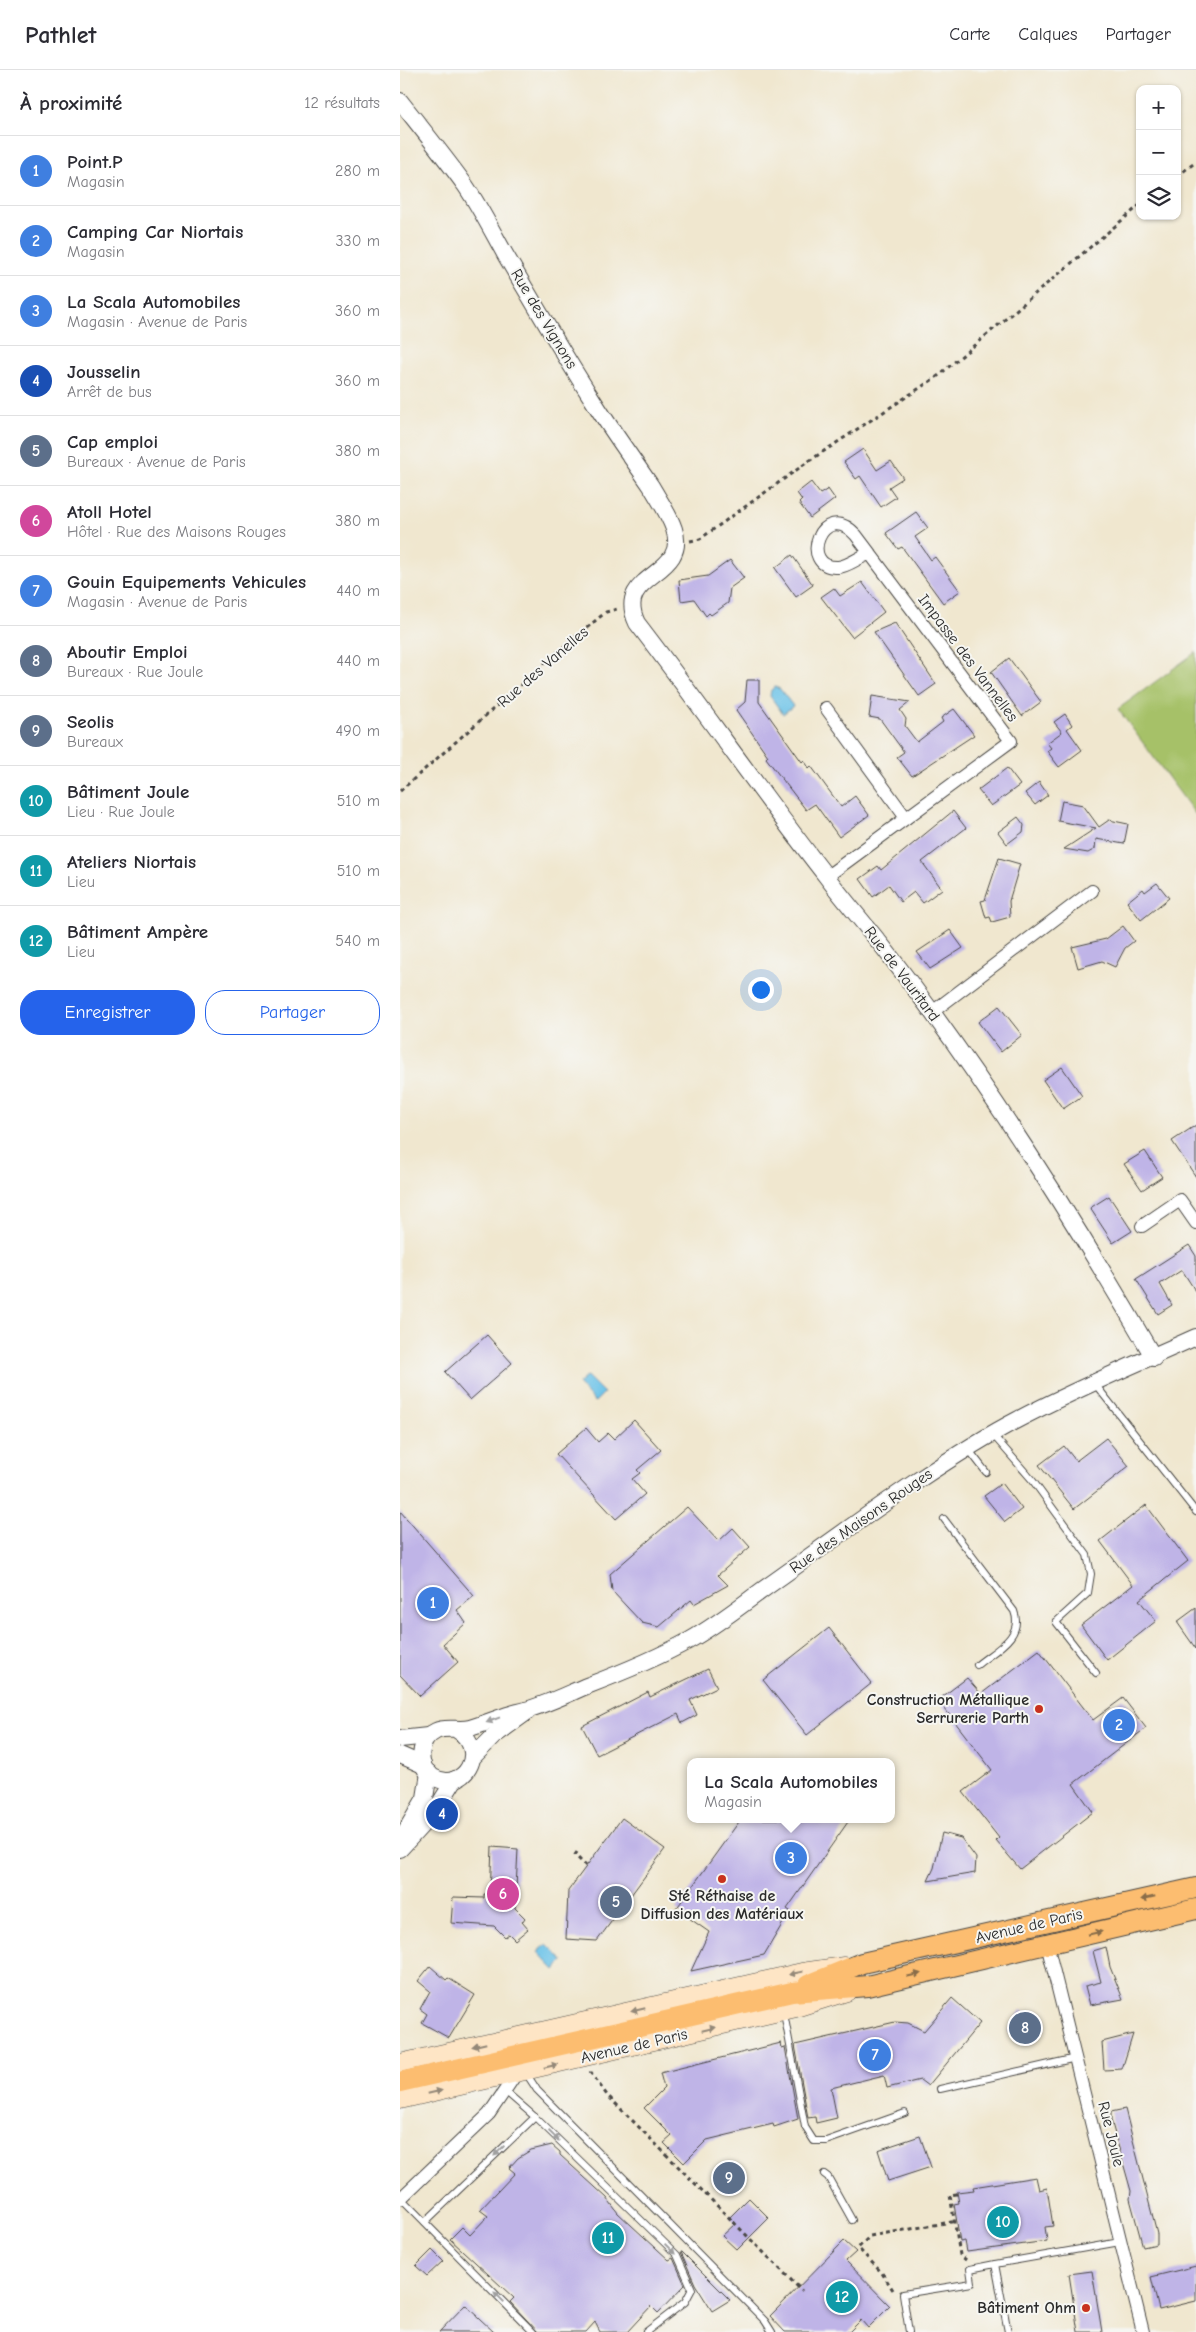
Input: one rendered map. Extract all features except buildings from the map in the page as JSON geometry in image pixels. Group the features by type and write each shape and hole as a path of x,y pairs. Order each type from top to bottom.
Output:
{"main road":[{"name":"Avenue de Paris","path":"400,2063 802,1972 862,1963 1196,1888"},
{"name":"Avenue de Paris","path":"400,2100 784,2011 867,1986 1196,1909"},
{"name":"Avenue de Paris","path":"792,1992 862,1963"},
{"name":"Avenue de Paris","path":"400,2082 792,1992 867,1986"}],"street":[{"name":"Rue des Vignons","path":"400,101 466,186 567,359 663,506 674,527 677,543"},
{"path":"630,605 634,593 640,586 671,559 677,543"},
{"name":"Impasse des Vannelles","path":"826,877 1011,741 870,554"},
{"name":"Rue de Vauritard","path":"630,605 636,623 699,704 826,877 883,947 990,1096 1099,1263 1154,1358"},
{"path":"826,708 906,818"},
{"path":"931,1013 1092,891"},
{"path":"1142,1226 1180,1200 1196,1223"},
{"name":"Rue des Maisons Rouges","path":"457,1730 530,1709 630,1670 691,1639 914,1483 992,1434 1053,1402 1154,1358 1196,1337"},
{"name":"Rue des Maisons Rouges","path":"473,1757 494,1736 530,1709"},
{"path":"400,1739 428,1736 441,1729 457,1730 469,1740 473,1757 467,1771 455,1779 434,1811 400,1849"},
{"path":"400,1840 422,1806 428,1785 421,1750 428,1736"},
{"path":"400,1755 426,1769 439,1779 455,1779"},
{"name":"Rue Joule","path":"1047,1944 1143,2332"},
{"path":"401,2199 489,2114 520,2073"}],"lane":[{"path":"1094,1383 1196,1512"},
{"path":"992,1434 1033,1481 1087,1555 1091,1574 1088,1593 1056,1622 1096,1673"},
{"path":"968,1449 986,1472"},
{"path":"944,1519 1014,1610 1017,1618 1018,1624 1012,1635 977,1664"},
{"path":"784,2011 805,2127 814,2141 826,2141 905,2112"},
{"path":"940,2089 1076,2058"},
{"path":"520,2073 765,2321 772,2332"},
{"path":"505,2091 535,2117 677,2255 692,2289 685,2302 646,2332"},
{"path":"425,2222 535,2117"},
{"path":"824,2174 828,2177 852,2220"},
{"path":"401,2199 534,2332"},
{"path":"909,2332 903,2294 972,2283 970,2269 1120,2242"},
{"path":"995,2264 1008,2332"}],"path":[{"path":"1178,175 1196,162"},
{"path":"677,543 700,539 809,461 938,376 1136,208"},
{"name":"Rue des Vanelles","path":"400,791 606,612 630,605"},
{"path":"576,1852 575,1855 579,1861 586,1866"},
{"path":"587,2058 588,2070 607,2094 802,2291"},
{"path":"895,2294 882,2273 858,2248 870,2236 956,2221"}],"green space":[{"path":"1196,652 1196,815 1118,709"}],"water":[{"path":"775,687 780,689 793,706 783,714 770,696 771,690"},
{"path":"587,1376 604,1393 595,1402 578,1384"},
{"path":"547,1944 564,1961 555,1970 538,1952"}],"place":[{"name":"Point.P","path":"433,1603"},
{"name":"Construction Métallique Serrurerie Parth","path":"1039,1709"},
{"name":"Camping Car Niortais","path":"1119,1725"},
{"name":"Jousselin","path":"442,1814"},
{"name":"La Scala Automobiles","path":"791,1858"},
{"name":"Sté Réthaise de Diffusion des Matériaux","path":"722,1879"},
{"name":"Atoll Hotel","path":"503,1894"},
{"name":"Cap emploi","path":"616,1902"},
{"name":"Aboutir Emploi","path":"1025,2028"},
{"name":"Gouin Equipements Vehicules","path":"875,2055"},
{"name":"Seolis","path":"729,2178"},
{"name":"Bâtiment Joule","path":"1003,2222"},
{"name":"Ateliers Niortais","path":"608,2238"},
{"name":"Bâtiment Ampère","path":"842,2297"},
{"name":"Bâtiment Ohm","path":"1086,2308"}]}
